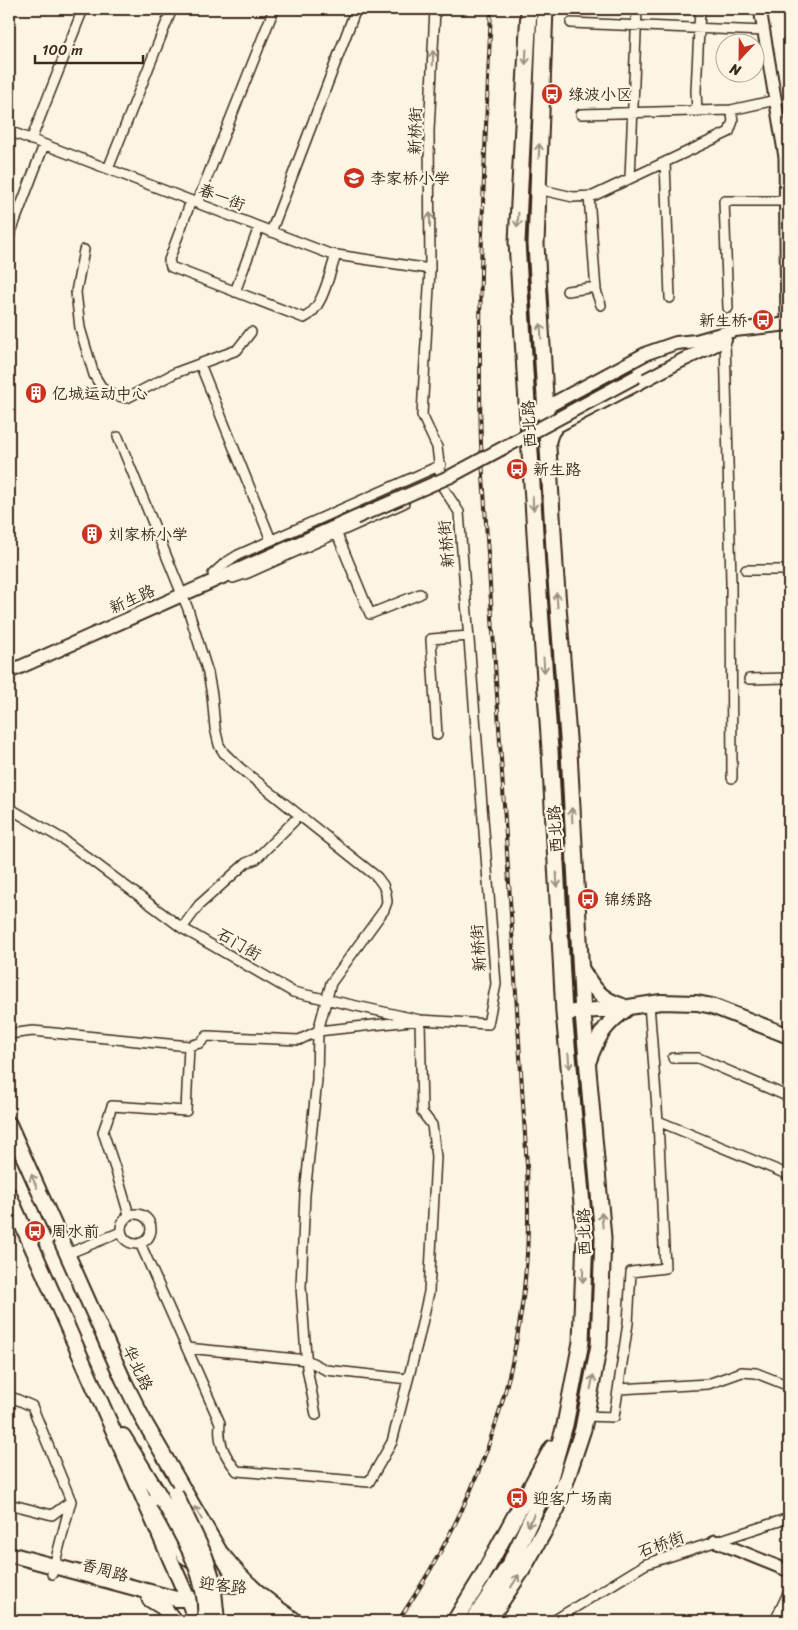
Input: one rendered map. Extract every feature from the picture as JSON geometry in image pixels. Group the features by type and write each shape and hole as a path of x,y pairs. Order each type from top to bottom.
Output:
{"highway":[{"name":"西北路","path":"488,1621 522,1570 557,1508 583,1428 599,1345 603,1238 583,1011 569,751 548,447 543,417 526,384 517,242 529,9"},
{"name":"西北路","path":"473,1621 510,1564 549,1482 565,1425 581,1342 585,1236 564,1013 550,750 536,565 544,380 536,244 545,9"},
{"path":"455,1621 482,1577 565,1425"},
{"path":"222,1555 253,1590 295,1621"},
{"path":"155,1597 174,1621"},
{"name":"迎客路","path":"194,1613 237,1601 257,1619"},
{"path":"499,1605 506,1621"},
{"name":"迎客路","path":"194,1613 231,1612 257,1619 279,1621"}],"main road":[{"name":"新生路","path":"636,372 681,354 725,340 788,327"},
{"name":"新生路","path":"9,672 214,577 354,515 451,476 677,347 734,330 788,327"},
{"path":"543,417 681,361 725,340"},
{"path":"543,417 574,393 646,352 676,343 696,341"},
{"path":"544,380 547,388 552,392 559,394 574,393"},
{"name":"新生路","path":"9,664 181,592"},
{"path":"581,968 600,995 611,1002 629,1007"},
{"path":"564,1013 682,1001 697,1002 789,1036"},
{"path":"588,1065 595,1042 613,1018 629,1007"},
{"name":"华北路","path":"9,1124 123,1379 145,1423 245,1592 257,1619"},
{"path":"9,1195 194,1613"},
{"name":"华北路","path":"54,1226 69,1276 85,1314 131,1413 205,1556 213,1582 217,1621"},
{"path":"36,1256 57,1289 100,1389 123,1435 180,1529 196,1568 203,1596 194,1613"},
{"path":"119,1444 185,1556 196,1563 209,1561 215,1552 213,1540"},
{"name":"香周路","path":"9,1554 53,1570"},
{"name":"香周路","path":"9,1562 53,1570 155,1597 176,1598 194,1613"},
{"path":"155,1597 165,1593 172,1587 175,1578 174,1568"}],"street":[{"path":"31,140 83,9"},
{"path":"108,169 172,9"},
{"path":"274,9 169,260 171,267 304,318 311,314 318,306 336,255"},
{"path":"271,232 356,9"},
{"name":"新桥街","path":"435,9 429,131 430,269 422,415 438,447 442,486 459,512 496,984 488,1024"},
{"path":"630,178 637,9"},
{"path":"697,112 696,91 700,9"},
{"path":"760,9 786,156 788,327"},
{"path":"571,23 764,31"},
{"path":"581,114 731,110 776,100"},
{"path":"538,189 573,197 589,196 729,132 733,121 731,110"},
{"name":"春一街","path":"9,131 271,232 336,255 430,269"},
{"path":"10,231 44,144"},
{"path":"665,162 670,298"},
{"path":"589,196 596,287 601,305"},
{"path":"728,308 724,201 786,201"},
{"path":"235,292 259,227"},
{"path":"84,250 76,292 80,328 94,375 102,388 113,395 127,398 174,373 237,350 252,332"},
{"path":"567,292 596,287"},
{"path":"725,340 731,582 732,778"},
{"path":"200,364 271,540"},
{"path":"118,437 181,592 208,672 216,737 224,753 240,768 377,877 386,893 387,902 381,917 331,983 318,1031 317,1080 305,1194 301,1287 307,1360 316,1415"},
{"path":"214,577 225,563 271,540 441,465"},
{"path":"214,577 248,573 442,486"},
{"path":"337,534 370,614 420,594"},
{"path":"746,570 789,570"},
{"path":"437,735 430,639 469,636"},
{"path":"748,679 789,678"},
{"name":"石门街","path":"9,808 64,840 182,928 293,992 420,1020 488,1024"},
{"path":"182,928 199,905 246,863 256,859 294,821"},
{"path":"585,1416 614,1417 628,1322 631,1272 665,1268 658,1121 649,1004"},
{"path":"9,1034 33,1031 189,1046 200,1043 207,1036 299,1040 318,1031 420,1020 422,1112 432,1125 436,1157 429,1292 392,1442 369,1482 237,1471 227,1458 219,1437 220,1423 140,1243"},
{"path":"129,1215 103,1132 112,1106 186,1111 189,1046"},
{"path":"673,1058 698,1058 789,1097"},
{"path":"658,1121 789,1175"},
{"path":"138,1214 150,1223 148,1237 140,1243 130,1242 121,1232 122,1222 129,1215 138,1214"},
{"path":"67,1254 121,1232"},
{"path":"187,1348 307,1360 326,1370 408,1378"},
{"path":"619,1389 708,1384 742,1372 756,1373 789,1386"},
{"path":"9,1396 32,1406 71,1501 53,1570"},
{"path":"9,1504 52,1515 71,1501"},
{"name":"石桥街","path":"554,1621 646,1564 789,1518"},
{"path":"715,1542 789,1571"},
{"path":"775,1621 789,1591"}],"railway":[{"path":"398,1621 425,1579 449,1536 470,1492 488,1447 503,1400 514,1353 522,1304 527,1254 527,1166 481,444 481,281 491,9"}],"place":[{"name":"绿波小区","path":"552,94"},
{"name":"李家桥小学","path":"354,178"},
{"name":"新生桥","path":"763,320"},
{"name":"亿城运动中心","path":"36,393"},
{"name":"新生路","path":"517,469"},
{"name":"刘家桥小学","path":"92,534"},
{"name":"锦绣路","path":"588,899"},
{"name":"周水前","path":"35,1231"},
{"name":"迎客广场南","path":"517,1498"}]}
